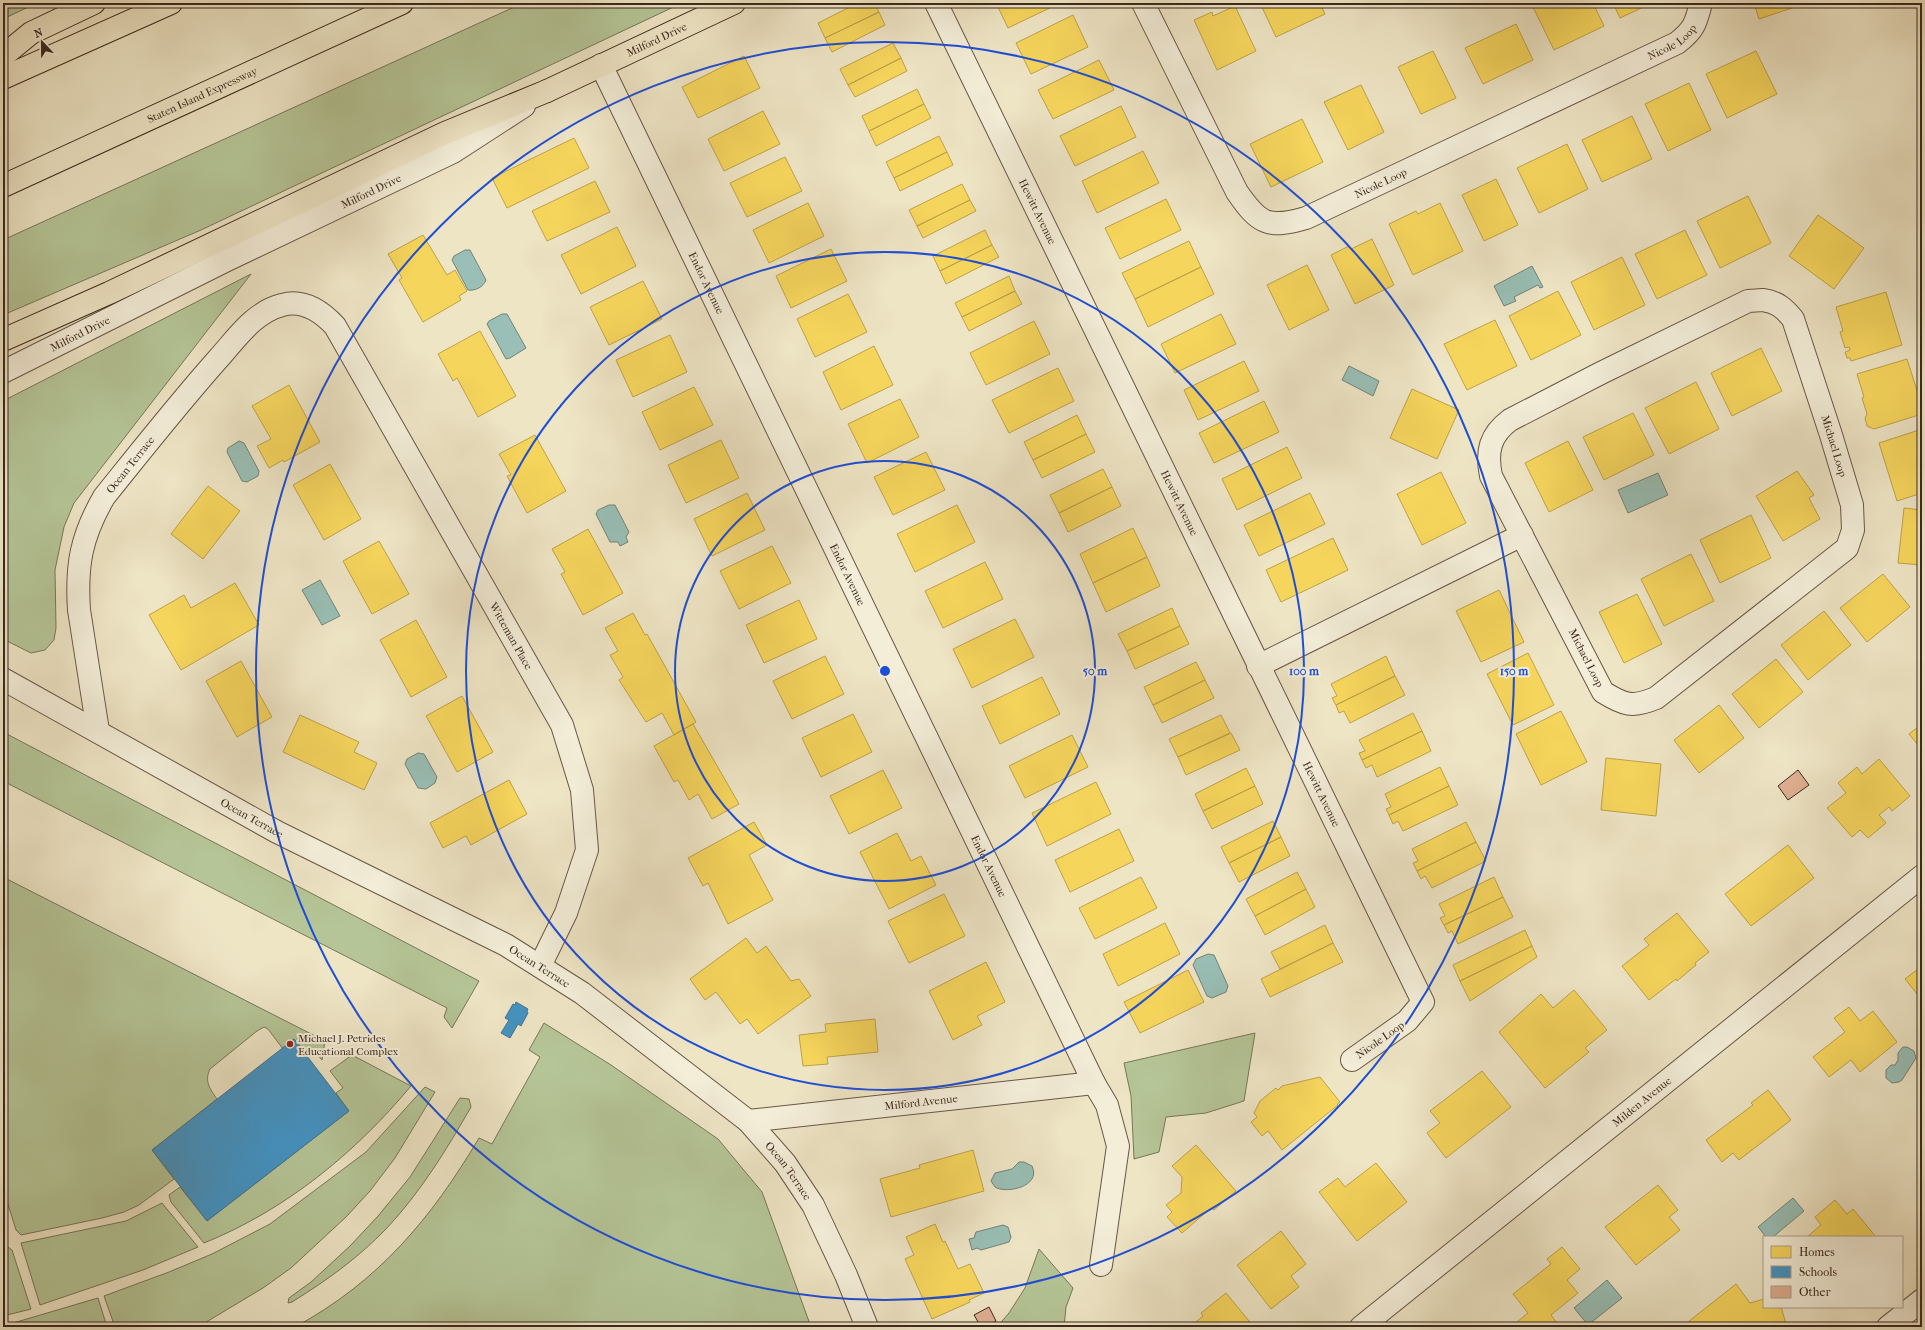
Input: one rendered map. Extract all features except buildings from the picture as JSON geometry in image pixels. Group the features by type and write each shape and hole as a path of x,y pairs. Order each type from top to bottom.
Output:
{"main road":[{"path":"3,56 31,33 94,3"},
{"path":"3,78 171,3"},
{"name":"Staten Island Expressway","path":"3,186 402,3"},
{"name":"Milford Drive","path":"547,91 734,3"},
{"path":"3,340 109,293 445,133 547,91"}],"street":[{"name":"Hewitt Avenue","path":"936,3 1423,1002"},
{"name":"Nicole Loop","path":"1143,3 1237,192 1251,212 1265,222 1286,224 1306,218 1677,42 1689,34 1696,24 1701,3"},
{"name":"Endor Avenue","path":"601,65 1094,1083 1107,1105 1118,1146 1101,1265"},
{"name":"Milford Drive","path":"3,372 225,261 453,152 547,91"},
{"name":"Michael Loop","path":"1763,300 1773,302 1782,306 1793,319 1852,505 1853,530 1847,548 1656,698 1640,704 1620,702 1603,692 1522,535 1491,476 1488,453 1498,429 1510,420 1601,372 1748,301 1763,300"},
{"name":"Ocean Terrace","path":"98,731 79,610 78,576 80,559 88,527 104,498 192,388 255,320 273,308 283,304 301,304 310,306 322,314 335,326"},
{"name":"Witteman Place","path":"335,326 562,726 582,790 587,850 566,913 540,966"},
{"path":"1258,666 1522,535"},
{"name":"Ocean Terrace","path":"3,679 277,832 506,945 582,993 748,1121 785,1163 813,1205 846,1275 867,1327"},
{"name":"Milden Avenue","path":"1361,1327 1922,876"},
{"name":"Nicole Loop","path":"1352,1060 1407,1021 1423,1002"},
{"name":"Milford Avenue","path":"748,1121 1094,1083"},
{"path":"1888,1327 1922,1300"}],"green space":[{"path":"3,3 37,3 3,19"},
{"path":"523,3 682,3 201,230 3,315 3,240"},
{"path":"251,274 74,503 64,527 55,570 56,628 54,640 45,650 31,653 3,639 3,401"},
{"path":"3,732 479,981 452,1028 444,1017 447,1008 3,781"},
{"path":"3,877 325,1041 322,1060 310,1046 303,1051 294,1039 283,1049 268,1029 264,1027 257,1031 210,1069 208,1073 208,1081 210,1088 217,1099 152,1150 174,1179 139,1205 124,1212 21,1235 16,1230 3,1188"},
{"path":"544,1023 611,1065 718,1139 762,1192 811,1327 295,1327 325,1309 352,1290 377,1269 422,1222 461,1168 479,1138 492,1144 540,1057 529,1050"},
{"path":"1255,1033 1244,1101 1206,1113 1166,1117 1159,1152 1134,1159 1131,1096 1124,1063"},
{"path":"352,1055 411,1086 367,1134 317,1177 263,1214 234,1230 204,1243 171,1202 169,1195 180,1187 207,1221 349,1111 336,1093 343,1088 330,1071"},
{"path":"425,1087 435,1092 395,1158 370,1191 346,1217 291,1268 263,1288 198,1327 115,1327 104,1296 212,1254 270,1224 366,1152"},
{"path":"460,1098 469,1099 471,1107 422,1186 410,1201 386,1229 353,1259 317,1286 288,1303 289,1298 311,1282 350,1246 378,1216 410,1177"},
{"path":"162,1203 198,1247 143,1270 40,1305 21,1243 126,1221"},
{"path":"8,1247 12,1250 31,1309 3,1316 3,1287 5,1286 3,1279 3,1249"},
{"path":"1039,1249 1073,1288 1066,1307 1064,1327 997,1327 1009,1313 1025,1288"},
{"path":"98,1298 107,1327 3,1327 3,1326"}],"water":[{"path":"465,250 470,250 486,280 481,287 474,290 468,290 452,260 454,256"},
{"path":"1532,266 1543,287 1540,288 1538,285 1514,297 1516,301 1504,306 1494,286"},
{"path":"502,314 507,314 526,348 506,359 487,324 489,321"},
{"path":"1349,366 1379,381 1373,396 1342,380"},
{"path":"239,441 244,443 259,471 258,476 247,482 242,481 227,452 228,448"},
{"path":"1658,473 1668,495 1628,513 1618,490"},
{"path":"609,505 615,505 629,532 626,537 628,542 620,546 618,542 610,542 596,514 598,510"},
{"path":"320,580 340,616 322,625 302,590"},
{"path":"418,753 424,754 437,777 435,783 426,789 418,788 405,764 407,759"},
{"path":"1208,954 1214,955 1228,986 1226,992 1212,998 1207,996 1193,965 1196,959"},
{"path":"1903,1047 1907,1047 1914,1051 1916,1058 1902,1080 1892,1083 1886,1078 1886,1070 1891,1065 1895,1065 1898,1060 1898,1053"},
{"path":"1019,1162 1024,1162 1032,1166 1034,1173 1032,1179 1027,1184 1014,1189 1006,1190 995,1187 991,1181 995,1173 1012,1169"},
{"path":"1793,1198 1804,1211 1774,1236 1765,1236 1758,1227"},
{"path":"1003,1225 1008,1227 1011,1237 1009,1242 981,1250 977,1248 972,1250 969,1239 974,1238 976,1232"},
{"path":"1607,1280 1622,1298 1588,1325 1574,1308"}],"place":[{"name":"Michael J. Petrides Educational Complex","path":"290,1044"}]}
